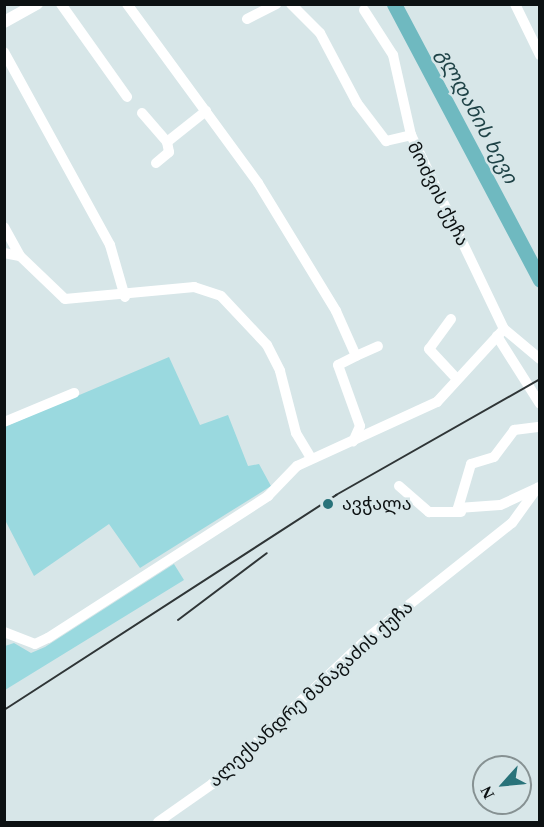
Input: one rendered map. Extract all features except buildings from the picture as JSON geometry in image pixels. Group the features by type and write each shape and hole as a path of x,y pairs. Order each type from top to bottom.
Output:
{"main road":[{"path":"4,22 37,4"}],"street":[{"path":"61,4 127,97"},
{"path":"127,4 206,111 336,311 356,356"},
{"path":"247,19 276,4"},
{"name":"მოძვის ქუჩა","path":"291,4 320,33 357,103 386,141 411,135 501,333 540,404"},
{"path":"515,4 540,55"},
{"path":"364,10 393,55 411,135"},
{"path":"4,52 110,245 125,297"},
{"path":"167,142 206,111"},
{"path":"142,112 167,142 169,152 156,163"},
{"path":"4,227 20,256 65,299 125,297 194,287 221,296 267,345 280,371 296,433 311,458"},
{"path":"4,253 20,256"},
{"path":"451,319 429,349 458,379"},
{"path":"4,632 35,644 48,638 268,496 311,458 353,442 437,402 501,333 540,359"},
{"path":"353,442 360,426 338,365 378,346"},
{"path":"4,423 74,393"},
{"path":"460,512 471,464 494,457 514,430 540,427"},
{"path":"399,486 429,512 460,512 500,505 539,486"},
{"name":"ალექსანდრე მანაგაძის ქუჩა","path":"158,822 212,784 371,635 512,523 539,486"}],"shaded area":[{"path":"169,357 200,425 228,415 248,466 259,464 271,486 140,568 109,524 34,576 5,520 4,427"},
{"path":"174,564 184,580 5,690 5,646 14,643 31,653 45,647"}],"waterway":[{"name":"გლდანის ხევი","path":"394,4 540,280"}],"railway":[{"path":"4,710 336,495 540,379"},
{"path":"178,620 267,553"}],"place":[{"name":"ავჭალა","path":"328,504"}]}
